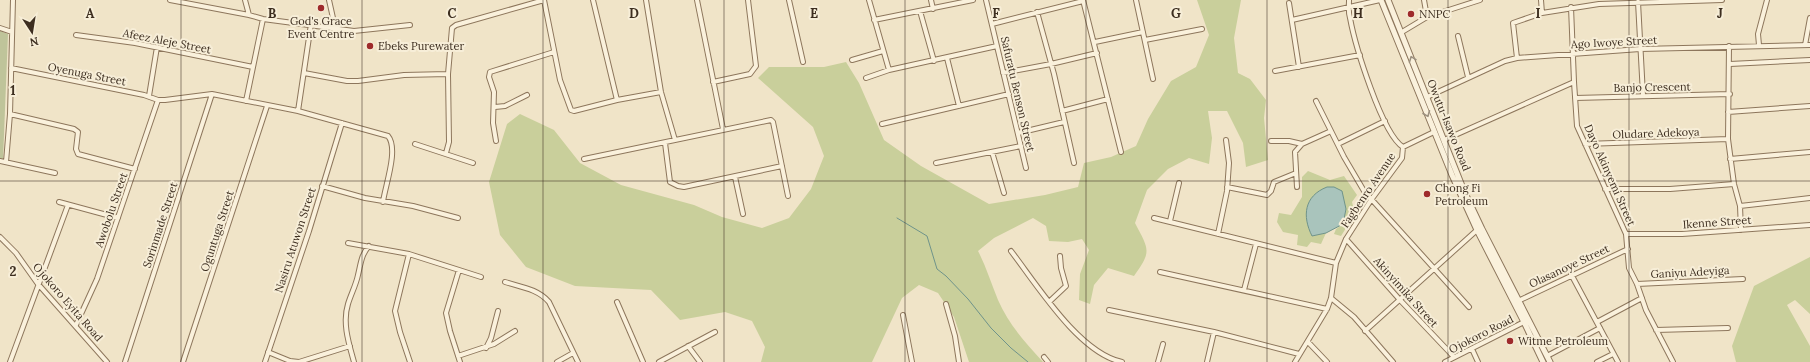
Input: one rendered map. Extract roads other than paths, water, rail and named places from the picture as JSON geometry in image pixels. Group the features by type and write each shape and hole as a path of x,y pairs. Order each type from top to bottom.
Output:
{"street":[{"path":"6,162 10,114 13,0"},
{"path":"170,0 263,19 361,31 410,24"},
{"path":"246,0 249,15"},
{"path":"329,0 335,28"},
{"path":"446,153 449,142 448,74 452,28 463,23 544,0 560,80 571,110 574,111 616,100 661,92"},
{"path":"594,0 616,100"},
{"path":"646,0 661,92 675,140"},
{"path":"697,0 723,129"},
{"path":"713,82 750,74 756,66 748,0"},
{"path":"789,0 803,62"},
{"path":"870,0 874,20 889,70"},
{"path":"931,0 933,9"},
{"path":"874,20 973,0"},
{"name":"Safuratu Benson Street","path":"986,0 1026,168"},
{"path":"992,24 1083,0 1121,152"},
{"path":"1136,0 1153,79"},
{"path":"1349,0 1350,18 1360,55 1377,102 1395,141 1403,147"},
{"path":"1292,20 1379,0"},
{"name":"Owutu-Isawo Road","path":"1379,0 1409,66 1434,132 1476,230 1543,362"},
{"name":"Owutu-Isawo Road","path":"1388,0 1402,32 1426,97 1482,229 1550,362"},
{"path":"1424,0 1427,17"},
{"path":"1541,0 1542,12"},
{"path":"1517,58 1513,23 1542,12 1571,7 1658,0 1722,0"},
{"path":"1759,45 1758,34 1767,0"},
{"path":"1402,32 1427,17 1478,1"},
{"path":"1638,2 1643,95"},
{"path":"1289,3 1299,67"},
{"name":"Dayo Akinyemi Street","path":"1571,7 1577,126 1626,234 1629,268 1638,284 1646,310 1673,362"},
{"path":"920,11 934,61"},
{"path":"1037,12 1051,64 1074,163"},
{"path":"1808,45 1810,18"},
{"path":"246,101 263,19"},
{"path":"298,111 311,24"},
{"path":"0,28 12,32"},
{"path":"1145,40 1202,29"},
{"path":"1094,42 1143,32"},
{"name":"Afeez Aleje Street","path":"76,35 157,47 253,67"},
{"path":"1458,36 1468,77"},
{"name":"Ago Iwoye Street","path":"1426,97 1505,61 1517,58 1573,52 1640,49 1808,45"},
{"path":"866,78 889,70 997,46"},
{"path":"1730,46 1728,138 1734,184 1740,206 1740,230"},
{"path":"149,96 157,47"},
{"path":"852,60 883,51"},
{"path":"496,141 493,123 495,108 494,92 489,77 490,72 554,52"},
{"path":"1003,73 1097,53"},
{"path":"1275,71 1360,55"},
{"path":"947,58 959,106"},
{"path":"1730,64 1810,60"},
{"name":"Oyenuga Street","path":"11,68 149,96 158,100"},
{"path":"304,73 347,81 404,75 448,74"},
{"path":"1444,140 1574,82"},
{"path":"158,100 172,100 212,94 298,111 389,137 391,146 391,166 383,202"},
{"name":"Sorinmade Street","path":"125,362 212,94"},
{"path":"882,124 1009,94"},
{"name":"Banjo Crescent","path":"1575,98 1643,95 1730,94"},
{"path":"495,108 505,106 527,95"},
{"path":"1062,111 1108,99"},
{"name":"Awobolu Street","path":"76,325 97,279 158,100"},
{"path":"1316,101 1357,181 1371,200 1469,307"},
{"name":"Oguntuga Street","path":"183,362 267,106"},
{"path":"1728,112 1810,106"},
{"path":"10,114 74,129 78,132 76,149 78,154 135,169"},
{"path":"584,159 611,152 630,150 723,129 772,120 788,196"},
{"path":"1338,144 1385,121"},
{"path":"1018,133 1064,122"},
{"name":"Nasiru Atuwon Street","path":"265,362 309,231 342,123"},
{"path":"1297,187 1295,152 1302,144 1332,131"},
{"name":"Fagbenro Avenue","path":"1295,362 1327,309 1331,298 1336,263 1346,239 1371,200 1402,158 1403,147 1434,132"},
{"name":"Oludare Adekoya","path":"1585,144 1728,138"},
{"path":"1218,234 1227,188 1229,163 1226,140"},
{"path":"1271,141 1289,141 1302,144"},
{"path":"664,143 670,182 678,186 684,187 782,166"},
{"path":"415,144 473,163"},
{"path":"936,163 1021,146"},
{"path":"992,152 1004,193"},
{"path":"1730,159 1810,152"},
{"path":"0,161 56,173"},
{"path":"1227,188 1267,195 1272,192 1274,182 1296,173"},
{"path":"735,177 743,214"},
{"path":"1170,221 1179,183"},
{"path":"1605,189 1670,189 1734,184"},
{"path":"322,186 383,202 413,206 458,218"},
{"path":"1740,206 1810,198"},
{"path":"59,202 68,206 118,218"},
{"path":"10,362 68,206"},
{"path":"1154,218 1336,263"},
{"name":"Ikenne Street","path":"1626,234 1682,234 1810,225"},
{"path":"1365,331 1476,230"},
{"name":"Ojokoro Eyita Road","path":"0,238 16,253 38,284 76,325 107,362"},
{"name":"Akinyimika Street","path":"1346,239 1454,358"},
{"path":"348,243 409,254 481,277"},
{"path":"1244,290 1256,244"},
{"path":"354,362 346,326 346,314 358,275 361,258 369,246"},
{"name":"Olasanoye Street","path":"1518,301 1571,274 1628,249"},
{"path":"1011,251 1049,302 1092,348 1103,356 1122,362"},
{"path":"409,254 395,311 410,362"},
{"path":"1049,302 1066,286 1061,268 1060,256"},
{"path":"459,270 446,313 460,362"},
{"path":"1160,272 1327,309"},
{"path":"1571,274 1618,362"},
{"name":"Ganiyu Adeyiga","path":"1638,284 1743,279"},
{"path":"506,282 537,292 549,302 578,362"},
{"path":"1331,298 1350,313 1393,362"},
{"path":"1597,322 1642,298"},
{"path":"617,302 643,362"},
{"path":"946,304 955,336 959,362"},
{"path":"1109,310 1214,332 1299,354"},
{"path":"486,348 491,338 498,311"},
{"path":"903,315 912,362"},
{"name":"Ojokoro Road","path":"1445,362 1524,322"},
{"path":"1547,356 1600,328"},
{"path":"1656,330 1728,328"},
{"path":"458,356 486,348 515,330"},
{"path":"659,362 715,332"},
{"path":"1207,362 1214,332"},
{"path":"1308,342 1327,362"},
{"path":"1158,362 1163,344"},
{"path":"268,352 290,361 299,362 350,346"},
{"path":"688,346 700,362"},
{"path":"1472,349 1478,362"},
{"path":"557,362 573,354"},
{"path":"1597,362 1614,354"},
{"path":"1044,357 1048,362"}],"water":[{"path":"1327,187 1334,187 1342,191 1346,209 1343,224 1326,233 1312,236 1307,221 1307,207 1319,191"}],"waterway":[{"path":"897,218 927,236 937,269 946,276 968,299 991,328 1028,362"}],"place":[{"name":"God's Grace Event Centre","path":"321,8"},
{"name":"NNPC","path":"1411,14"},
{"name":"Ebeks Purewater","path":"370,46"},
{"name":"Chong Fi Petroleum","path":"1427,194"},
{"name":"Witme Petroleum","path":"1510,341"}]}
